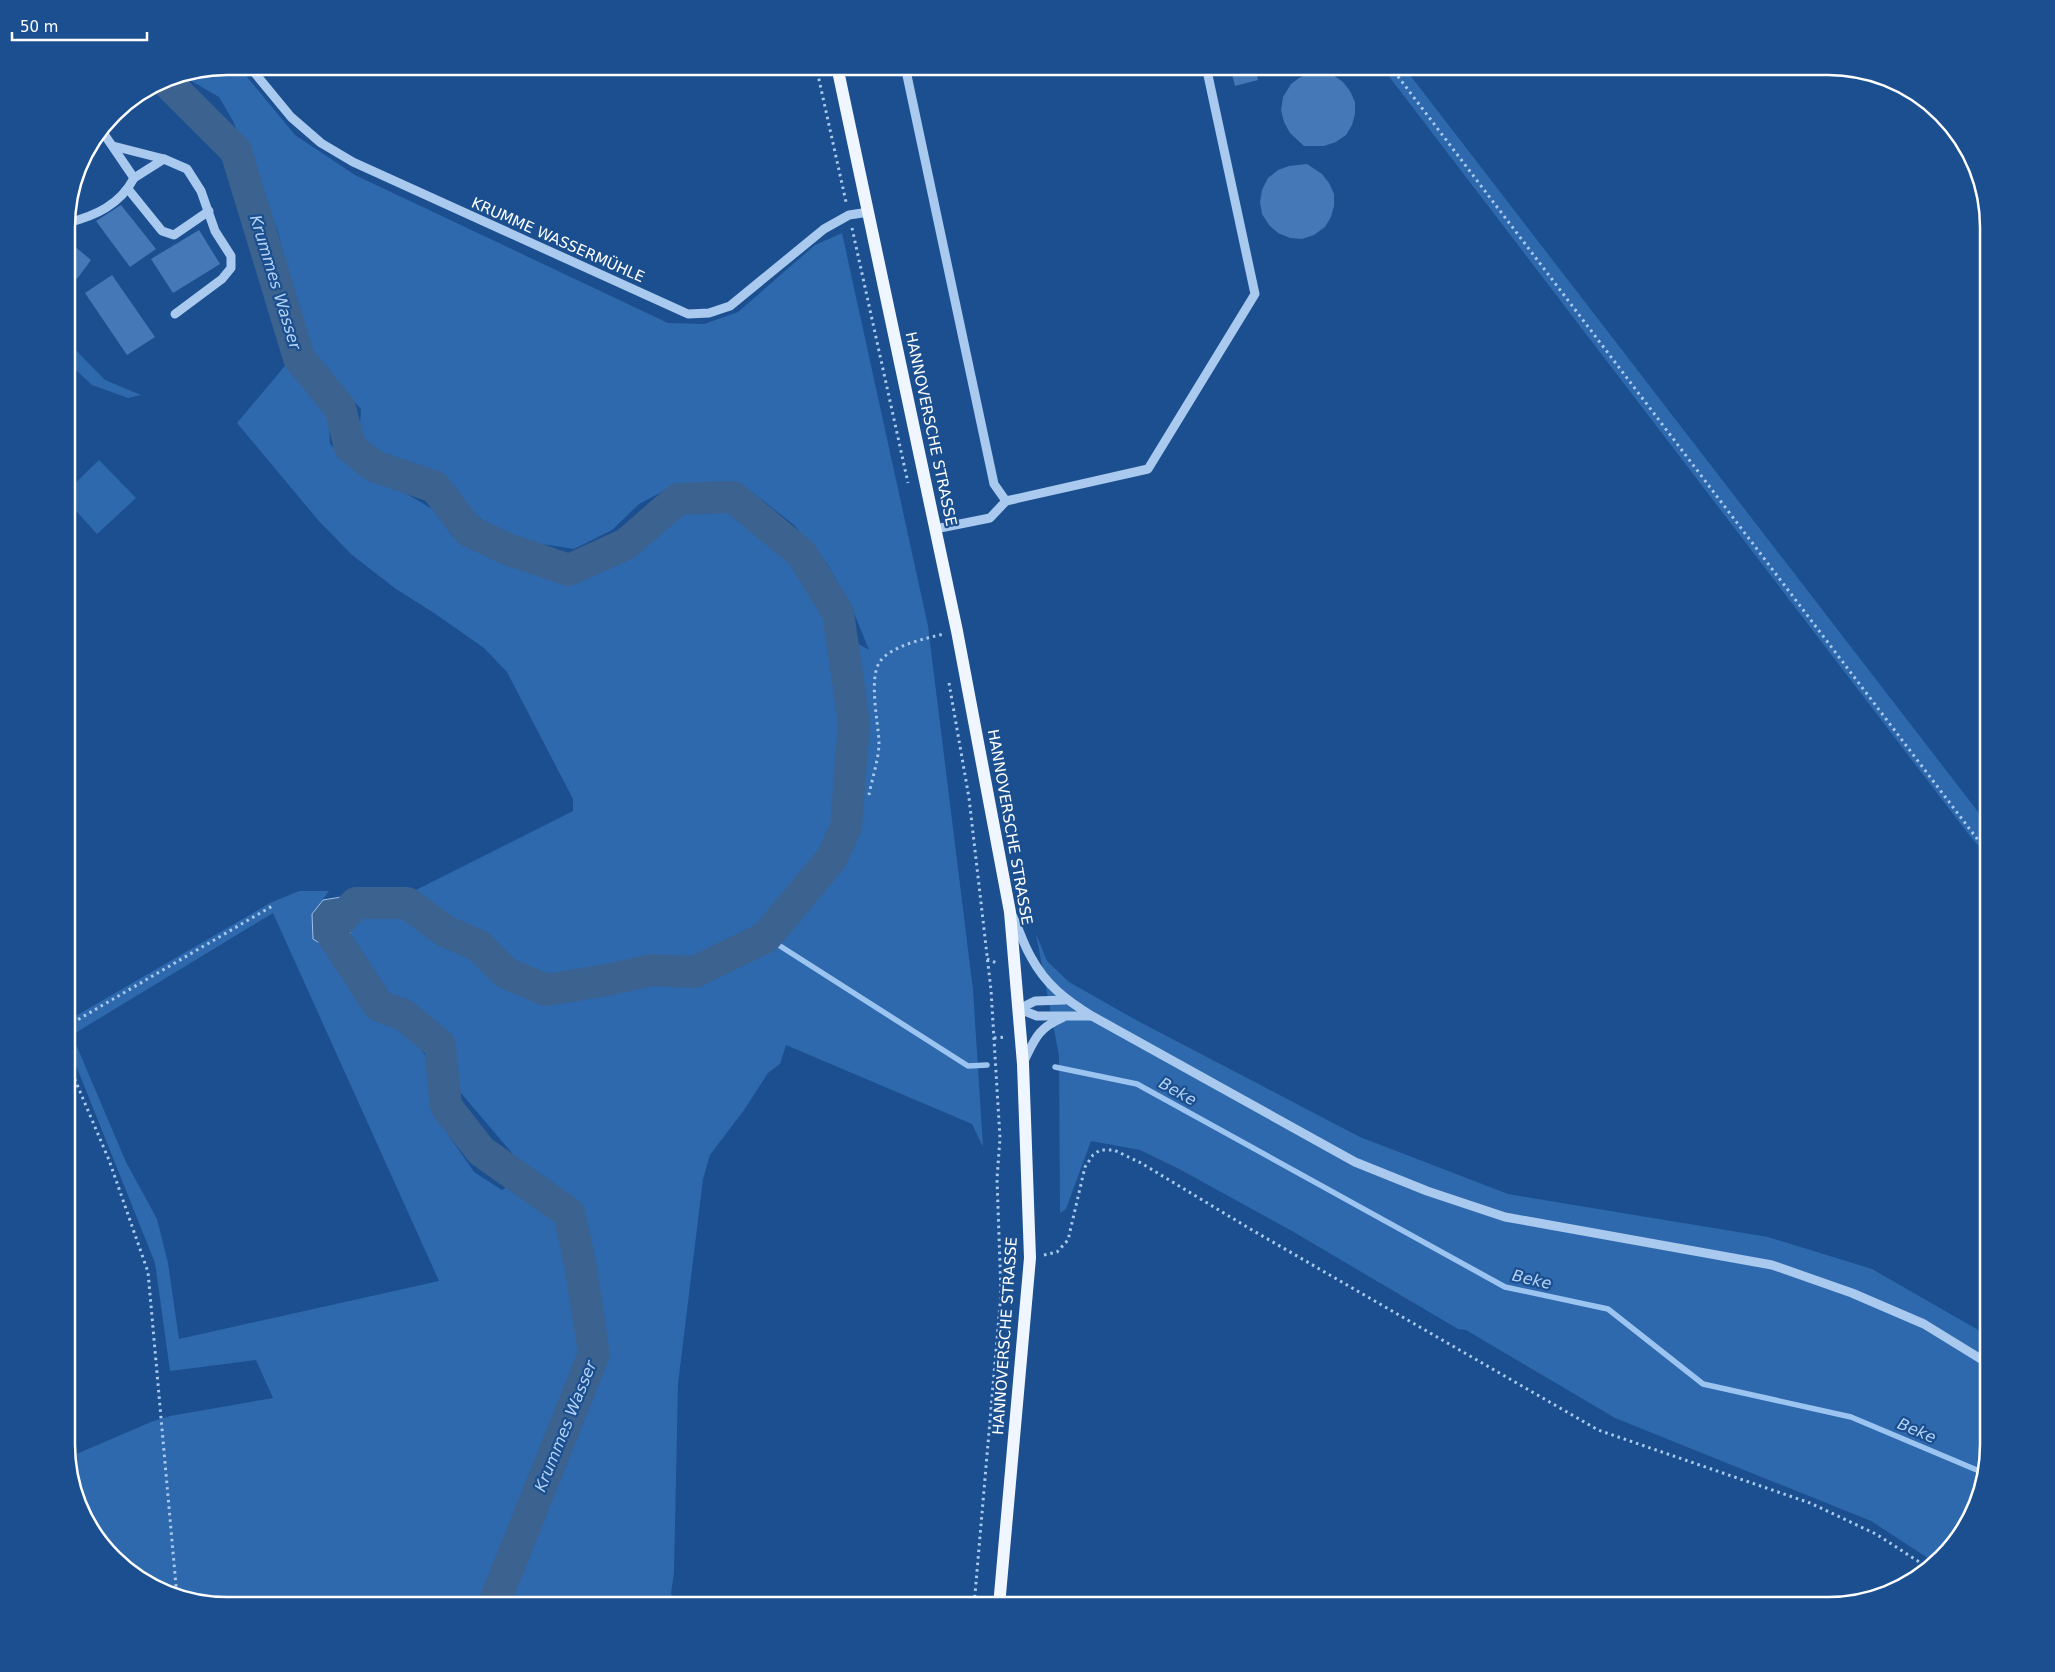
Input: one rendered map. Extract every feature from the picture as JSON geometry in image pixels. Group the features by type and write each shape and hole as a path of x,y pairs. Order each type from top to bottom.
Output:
{"main road":[{"name":"HANNOVERSCHE STRASSE","path":"839,75 957,631 1010,912 1023,1064 1030,1258 999,1597"}],"street":[{"name":"KRUMME WASSERMÜHLE","path":"256,75 291,117 321,143 353,162 688,314 708,313 730,306 824,229 849,215 869,212"},
{"path":"907,75 994,484 1006,501"},
{"path":"935,529 990,518 1006,501 1148,469 1255,294 1208,75"},
{"path":"106,136 134,178"},
{"path":"113,146 164,159 187,169 201,191 215,231 231,256 231,268 222,279 175,314"},
{"path":"75,220 92,217 118,199 128,189 134,178 164,159"},
{"path":"128,189 162,232 174,235 209,211"},
{"path":"1010,912 1030,957 1045,979 1065,1000 1356,1162 1427,1191 1505,1217 1772,1264 1852,1293 1924,1324 1980,1358"},
{"path":"1019,1009 1035,1001 1065,1000"},
{"path":"1019,1009 1036,1016 1092,1016"},
{"path":"1023,1064 1041,1030 1046,1025 1064,1016"}],"path":[{"path":"818,75 909,488"},
{"path":"1397,75 1980,842"},
{"path":"939,625 943,644"},
{"path":"869,795 879,745 875,682 879,663 890,652 924,638 957,631"},
{"path":"948,673 969,798 991,990 1000,1138 997,1179 1001,1293 975,1597"},
{"path":"75,1021 274,905"},
{"path":"75,1080 109,1160 148,1272 176,1588"},
{"path":"1042,1256 1057,1252 1068,1240 1085,1168 1093,1155 1100,1150 1114,1150 1141,1163 1252,1230 1598,1430 1810,1503 1876,1534 1922,1564"}],"shaded area":[{"path":"245,75 295,135 355,175 668,323 704,324 738,312 815,245 842,233 928,626 973,990 983,1147 972,1124 786,1045 780,1064 768,1073 744,1110 710,1155 703,1179 678,1384 674,1572 671,1594 672,1597 207,1596 178,1589 151,1577 127,1559 106,1537 91,1512 80,1484 75,1455 151,1422 170,1416 273,1398 256,1360 170,1371 155,1263 75,1063 75,1042 126,1162 157,1219 168,1263 179,1339 439,1281 273,913 75,1033 75,1016 270,903 299,891 329,891 312,914 313,939 334,952 344,966 372,1018 409,1033 430,1062 434,1114 474,1172 502,1190 529,1173 455,1086 451,1048 420,1010 383,996 350,942 351,917 366,915 573,811 573,799 507,672 484,648 396,589 352,555 318,520 237,423 289,361 328,409 330,444 351,464 383,480 434,510 453,537 547,578 570,578 630,553 681,512 727,507 788,556 825,603 835,630 869,650 850,603 827,564 794,525 752,492 710,482 673,486 639,504 612,530 574,549 516,540 475,515 455,490 430,477 395,466 359,437 361,409 309,353 278,232 233,121 219,97 189,80 207,76"},
{"path":"1388,75 1410,75 1980,814 1980,848"},
{"path":"75,349 105,380 141,395 128,398 92,385 75,369"},
{"path":"99,460 136,498 97,534 75,510 75,483"},
{"path":"341,897 366,915 351,917 350,942 358,958 344,966 334,952 313,939 312,914 323,900"},
{"path":"1036,934 1047,961 1069,982 1136,1020 1360,1137 1508,1194 1768,1237 1872,1269 1980,1331 1979,1465 1972,1494 1960,1521 1942,1545 1928,1558 1871,1521 1615,1418 1466,1330 1458,1329 1292,1231 1181,1170 1140,1150 1091,1141 1066,1209 1060,1213 1059,1056"}],"building":[{"path":"1232,75 1257,75 1258,80 1235,86"},
{"path":"1306,75 1333,75 1343,82 1350,91 1355,102 1355,114 1352,125 1346,135 1336,142 1324,146 1304,146 1290,133 1284,122 1281,110 1283,97 1291,84"},
{"path":"1307,164 1322,174 1329,183 1334,194 1334,206 1331,217 1325,227 1314,235 1302,239 1290,238 1278,233 1269,225 1262,214 1260,202 1262,190 1268,178 1278,170 1289,166"},
{"path":"121,205 156,249 130,267 96,221"},
{"path":"199,230 220,264 173,293 151,259"},
{"path":"75,247 91,260 77,279 75,277"},
{"path":"112,275 155,337 127,355 85,293"}],"waterway":[{"name":"Krummes Wasser","path":"171,86 236,151 299,358 340,408 350,447 374,466 435,487 469,531 507,549 569,570 626,544 678,499 733,497 802,554 838,613 854,722 846,827 832,858 766,937 695,972 652,970 546,990 506,973 479,946 445,931 407,903 356,903 330,931 379,1006 404,1015 440,1045 446,1106 481,1151 569,1213 580,1263 594,1354 497,1597"},
{"name":"Beke","path":"766,937 968,1066 987,1065"},
{"name":"Beke","path":"1055,1067 1137,1084 1505,1287 1608,1309 1703,1384 1851,1417 1978,1470"}]}
